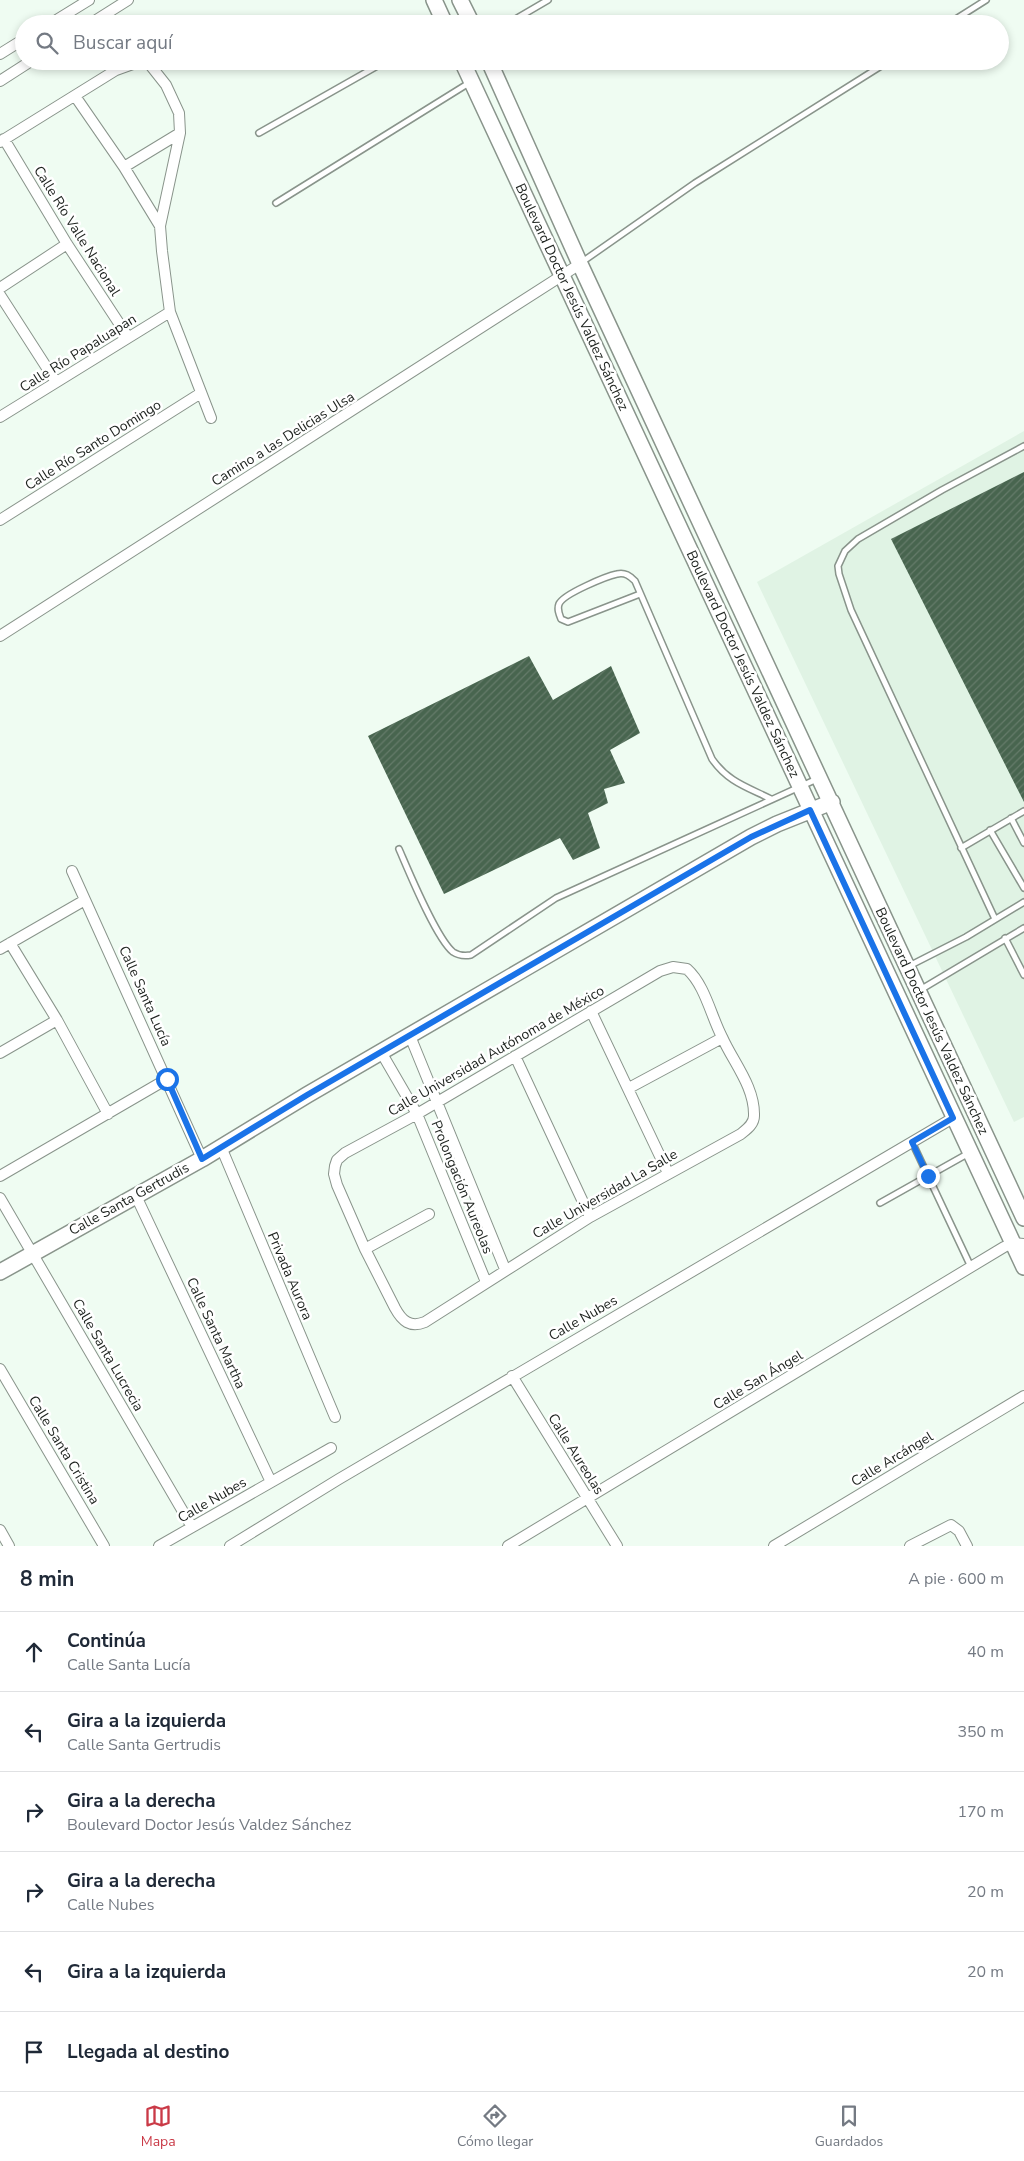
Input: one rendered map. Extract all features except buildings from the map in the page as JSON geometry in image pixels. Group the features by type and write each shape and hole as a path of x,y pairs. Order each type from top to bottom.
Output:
{"main road":[{"path":"434,0 441,15"},
{"path":"460,0 468,15"},
{"name":"Boulevard Doctor Jesús Valdez Sánchez","path":"466,70 953,1118 1019,1243 1024,1267"},
{"name":"Boulevard Doctor Jesús Valdez Sánchez","path":"493,70 580,264 821,778 907,968 1024,1218"},
{"name":"Calle Santa Gertrudis","path":"0,1272 202,1159 381,1052 751,837 832,802"}],"street":[{"path":"64,15 88,0"},
{"path":"104,15 128,0"},
{"path":"0,54 15,45"},
{"path":"0,81 17,70"},
{"path":"2,140 116,70"},
{"path":"154,70 166,85 179,113 180,133 160,226 170,312 211,418"},
{"path":"75,96 124,167 160,226"},
{"path":"124,167 180,133"},
{"name":"Calle Río Valle Nacional","path":"2,140 128,337"},
{"path":"0,288 67,244"},
{"name":"Camino a las Delicias Ulsa","path":"0,636 580,264"},
{"path":"0,295 56,382"},
{"name":"Calle Río Papaluapan","path":"0,417 170,312"},
{"name":"Calle Río Santo Domingo","path":"0,520 201,393"},
{"name":"Calle Santa Lucía","path":"72,871 202,1159"},
{"path":"0,949 85,900"},
{"path":"10,943 57,1020 108,1114"},
{"name":"Calle Universidad Autónoma de México","path":"365,1249 334,1174 337,1160 345,1153 417,1114 660,971 682,967 690,972 722,1038"},
{"path":"591,1011 668,1173"},
{"path":"0,1053 57,1020"},
{"name":"Prolongación Aureolas","path":"410,1036 505,1269"},
{"path":"629,1088 722,1038"},
{"name":"Calle Universidad La Salle","path":"365,1249 395,1308 406,1323 419,1325 445,1310 505,1269 590,1217 742,1134 751,1125 754,1117 752,1102 744,1078 722,1038"},
{"name":"Prolongación Aureolas","path":"381,1052 417,1114 486,1282"},
{"path":"515,1056 590,1217"},
{"path":"0,1176 167,1079"},
{"name":"Calle Nubes","path":"230,1546 512,1376 953,1118"},
{"name":"Privada Aurora","path":"221,1147 335,1417"},
{"name":"Calle Santa Martha","path":"136,1196 271,1482"},
{"name":"Calle Santa Lucrecia","path":"0,1198 192,1526"},
{"path":"365,1249 429,1214"},
{"name":"Calle San Ángel","path":"508,1546 971,1267 1019,1243"},
{"name":"Calle Santa Cristina","path":"0,1369 104,1546"},
{"name":"Calle Aureolas","path":"512,1376 617,1546"},
{"name":"Calle Arcángel","path":"774,1546 1024,1396"},
{"name":"Calle Nubes","path":"159,1546 330,1448"},
{"path":"910,1546 938,1529 951,1525 959,1531 967,1546"},
{"path":"0,1530 9,1546"}],"lane":[{"path":"522,15 548,0"},
{"path":"962,15 986,0"},
{"path":"259,133 370,70"},
{"path":"580,264 695,184 875,70"},
{"path":"276,203 471,81"},
{"path":"996,919 961,848 851,610 841,583 838,566 840,557 858,539 942,490 1024,446"},
{"path":"640,594 568,622 561,619 558,609 559,604 568,595 618,574 630,576 635,581 712,759 721,772 738,784 771,799"},
{"path":"399,849 420,896 450,948 460,955 471,955 556,898 821,778"},
{"path":"961,848 1024,811"},
{"path":"1011,818 1024,843"},
{"path":"990,830 1024,888"},
{"path":"907,968 1024,902"},
{"path":"918,991 1024,928"},
{"path":"1005,938 1024,975"},
{"path":"912,1142 971,1267"},
{"path":"880,1203 970,1152"}],"shaded area":[{"path":"1024,431 1024,1117 1014,1122 757,582"}],"route":[{"path":"167,1079 202,1159 307,1095 608,919 751,837 810,810 953,1118 912,1142 928,1176"}]}
